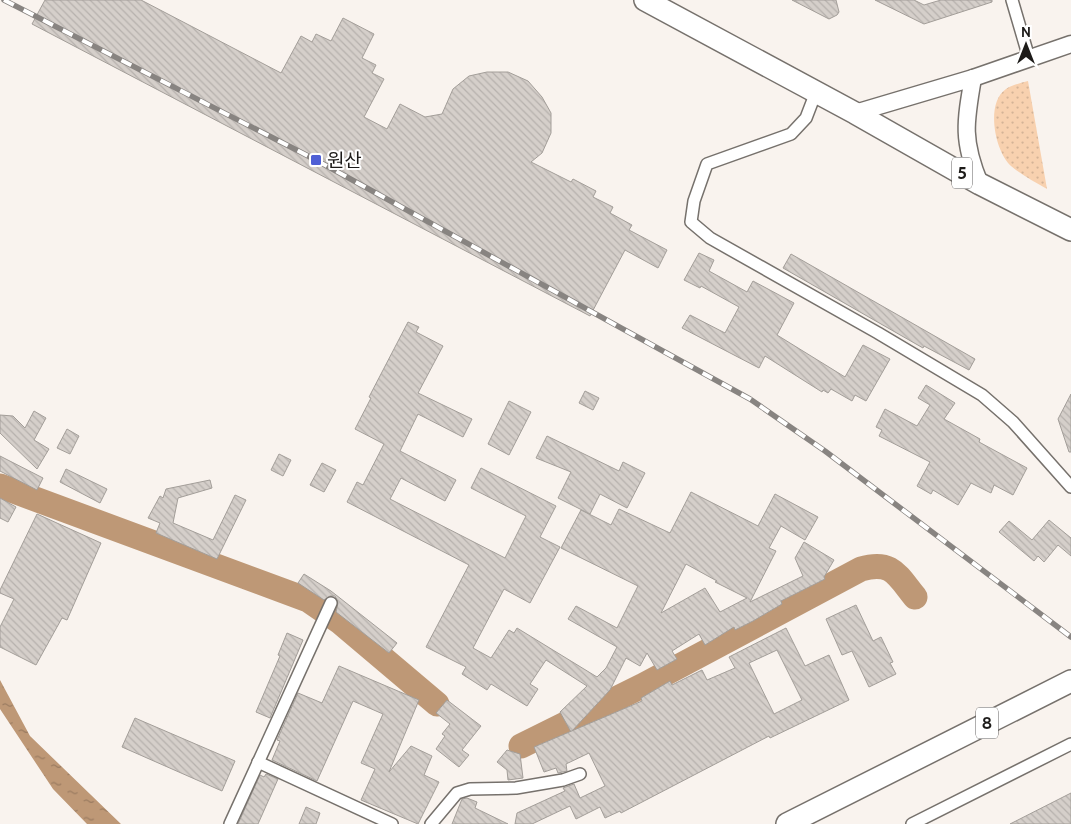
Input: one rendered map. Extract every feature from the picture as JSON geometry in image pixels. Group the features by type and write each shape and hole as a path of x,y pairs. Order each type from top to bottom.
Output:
{"highway":[{"name":"5","path":"645,0 855,113 980,184 1071,230"},
{"name":"8","path":"787,824 1071,681"}],"main road":[{"path":"855,113 973,78 1071,44"},
{"path":"973,78 965,122 969,158 980,184"}],"street":[{"path":"1012,0 1029,58"},
{"path":"816,92 806,118 791,134 707,164 694,201 691,222 710,238 878,333 982,396 1012,422 1071,487"},
{"path":"230,824 331,603"},
{"path":"912,824 1071,744"},
{"path":"258,762 392,824"},
{"path":"431,824 456,793 470,789 516,788 563,780 580,774"}],"shaded area":[{"path":"1028,81 1047,189 1011,166 1005,159 995,128 994,116 1000,96 1006,89"}],"water":[{"path":"0,680 30,736 121,824 87,824 53,789 0,709"}],"building":[{"path":"45,0 141,0 281,73 301,36 312,42 316,34 331,41 343,18 374,34 362,58 376,65 372,73 384,79 364,117 387,129 400,104 425,117 442,114 453,89 469,76 487,72 508,72 528,81 542,97 551,113 551,133 542,153 531,162 571,182 573,179 596,191 593,197 613,207 610,213 632,225 629,230 667,250 658,268 625,250 590,316 32,24"},
{"path":"792,0 836,0 839,12 829,19"},
{"path":"875,0 914,0 924,5 941,0 992,0 992,2 924,24"},
{"path":"699,253 714,260 709,271 747,292 753,281 794,303 777,335 845,377 863,345 890,359 866,401 855,395 852,401 831,389 828,393 823,390 822,392 765,356 759,368 682,328 690,315 725,333 739,307 701,286 700,288 684,280"},
{"path":"791,254 975,359 969,370 924,346 923,348 783,268"},
{"path":"408,322 419,327 416,332 443,346 418,393 472,419 463,437 418,414 400,451 456,480 445,501 401,478 390,499 505,558 526,516 471,488 481,468 556,506 540,537 560,547 530,603 504,589 473,648 491,658 509,630 514,633 517,628 597,677 606,668 617,647 568,619 576,606 617,628 638,586 561,548 581,510 611,525 619,509 670,533 691,492 758,526 775,494 818,517 805,540 781,526 769,548 776,551 750,602 803,576 795,558 804,542 834,560 824,577 825,579 781,601 782,604 753,621 735,630 734,627 705,645 699,634 672,651 677,659 657,670 647,653 640,666 626,658 610,690 571,732 560,712 587,686 546,660 530,684 538,689 527,706 491,684 487,690 462,674 466,667 426,647 469,565 347,502 357,482 363,485 384,444 355,429 371,398 369,397","holes":["686,564 717,581 715,582 747,598 720,612 705,588 661,613"]},
{"path":"926,385 955,403 944,419 980,439 979,442 1027,468 1013,495 994,485 991,493 971,483 958,505 933,490 931,494 917,486 930,462 879,436 882,430 876,427 885,409 917,426 930,405 918,398"},
{"path":"585,391 599,398 593,410 579,403"},
{"path":"1071,394 1071,452 1069,452 1058,419"},
{"path":"509,401 531,412 509,455 488,444"},
{"path":"34,411 46,418 34,440 49,449 37,469 0,433 0,415 13,416 25,428"},
{"path":"67,429 79,436 70,454 57,448"},
{"path":"547,436 619,471 623,462 645,473 627,508 600,494 590,514 558,498 571,472 536,458"},
{"path":"279,454 291,460 283,476 271,470"},
{"path":"0,456 43,478 37,490 0,471"},
{"path":"322,463 336,470 324,492 310,485"},
{"path":"66,469 107,489 100,503 60,482"},
{"path":"210,480 212,488 178,498 173,523 213,540 235,495 246,500 217,559 156,533 160,523 148,518 160,496 163,498 166,489"},
{"path":"0,498 16,507 8,522 0,518"},
{"path":"37,514 101,543 67,620 62,618 36,665 0,647 0,627 14,599 0,593 0,590"},
{"path":"1049,520 1071,538 1071,556 1058,545 1044,562 1038,556 1034,561 999,532 1009,521 1032,540"},
{"path":"304,574 331,591 397,643 389,653 336,612 338,603 335,596 330,596 324,600 298,583"},
{"path":"856,605 873,641 881,637 893,662 890,663 896,674 869,687 852,651 842,655 826,619"},
{"path":"786,628 805,666 829,655 849,700 770,738 769,736 621,813 620,811 605,818 600,807 576,819 570,806 532,824 515,824 517,813 565,791 563,788 574,784 580,798 605,786 589,753 566,764 567,771 558,773 556,768 544,772 534,747 642,701 641,698 670,681 672,685 702,670 707,680 735,668 729,657","holes":["777,650 802,700 774,714 749,663"]},
{"path":"287,633 303,640 270,718 256,712 280,656 278,655"},
{"path":"339,666 419,700 389,772 411,746 432,756 424,775 439,782 418,824 361,800 375,769 361,763 383,714 353,701 317,781 272,760 280,741 277,740 298,693 322,703"},
{"path":"447,700 481,726 462,750 469,755 459,767 436,749 445,736 442,734 450,724 436,713"},
{"path":"135,718 235,761 222,791 122,747"},
{"path":"507,750 520,754 523,778 508,780 507,770 497,762"},
{"path":"266,774 278,779 258,824 238,824 260,775 264,777"},
{"path":"1071,793 1071,824 1010,824"},
{"path":"467,798 477,802 475,808 508,824 452,824 462,799"},
{"path":"306,807 320,813 316,824 299,824"}],"waterway":[{"path":"0,486 308,600 340,622 437,704"},
{"path":"521,746 642,686 861,569 880,566 893,571 915,597"}],"railway":[{"path":"4,0 316,160 750,399 825,451 1071,637"}],"place":[{"name":"원산","path":"316,160"}]}
